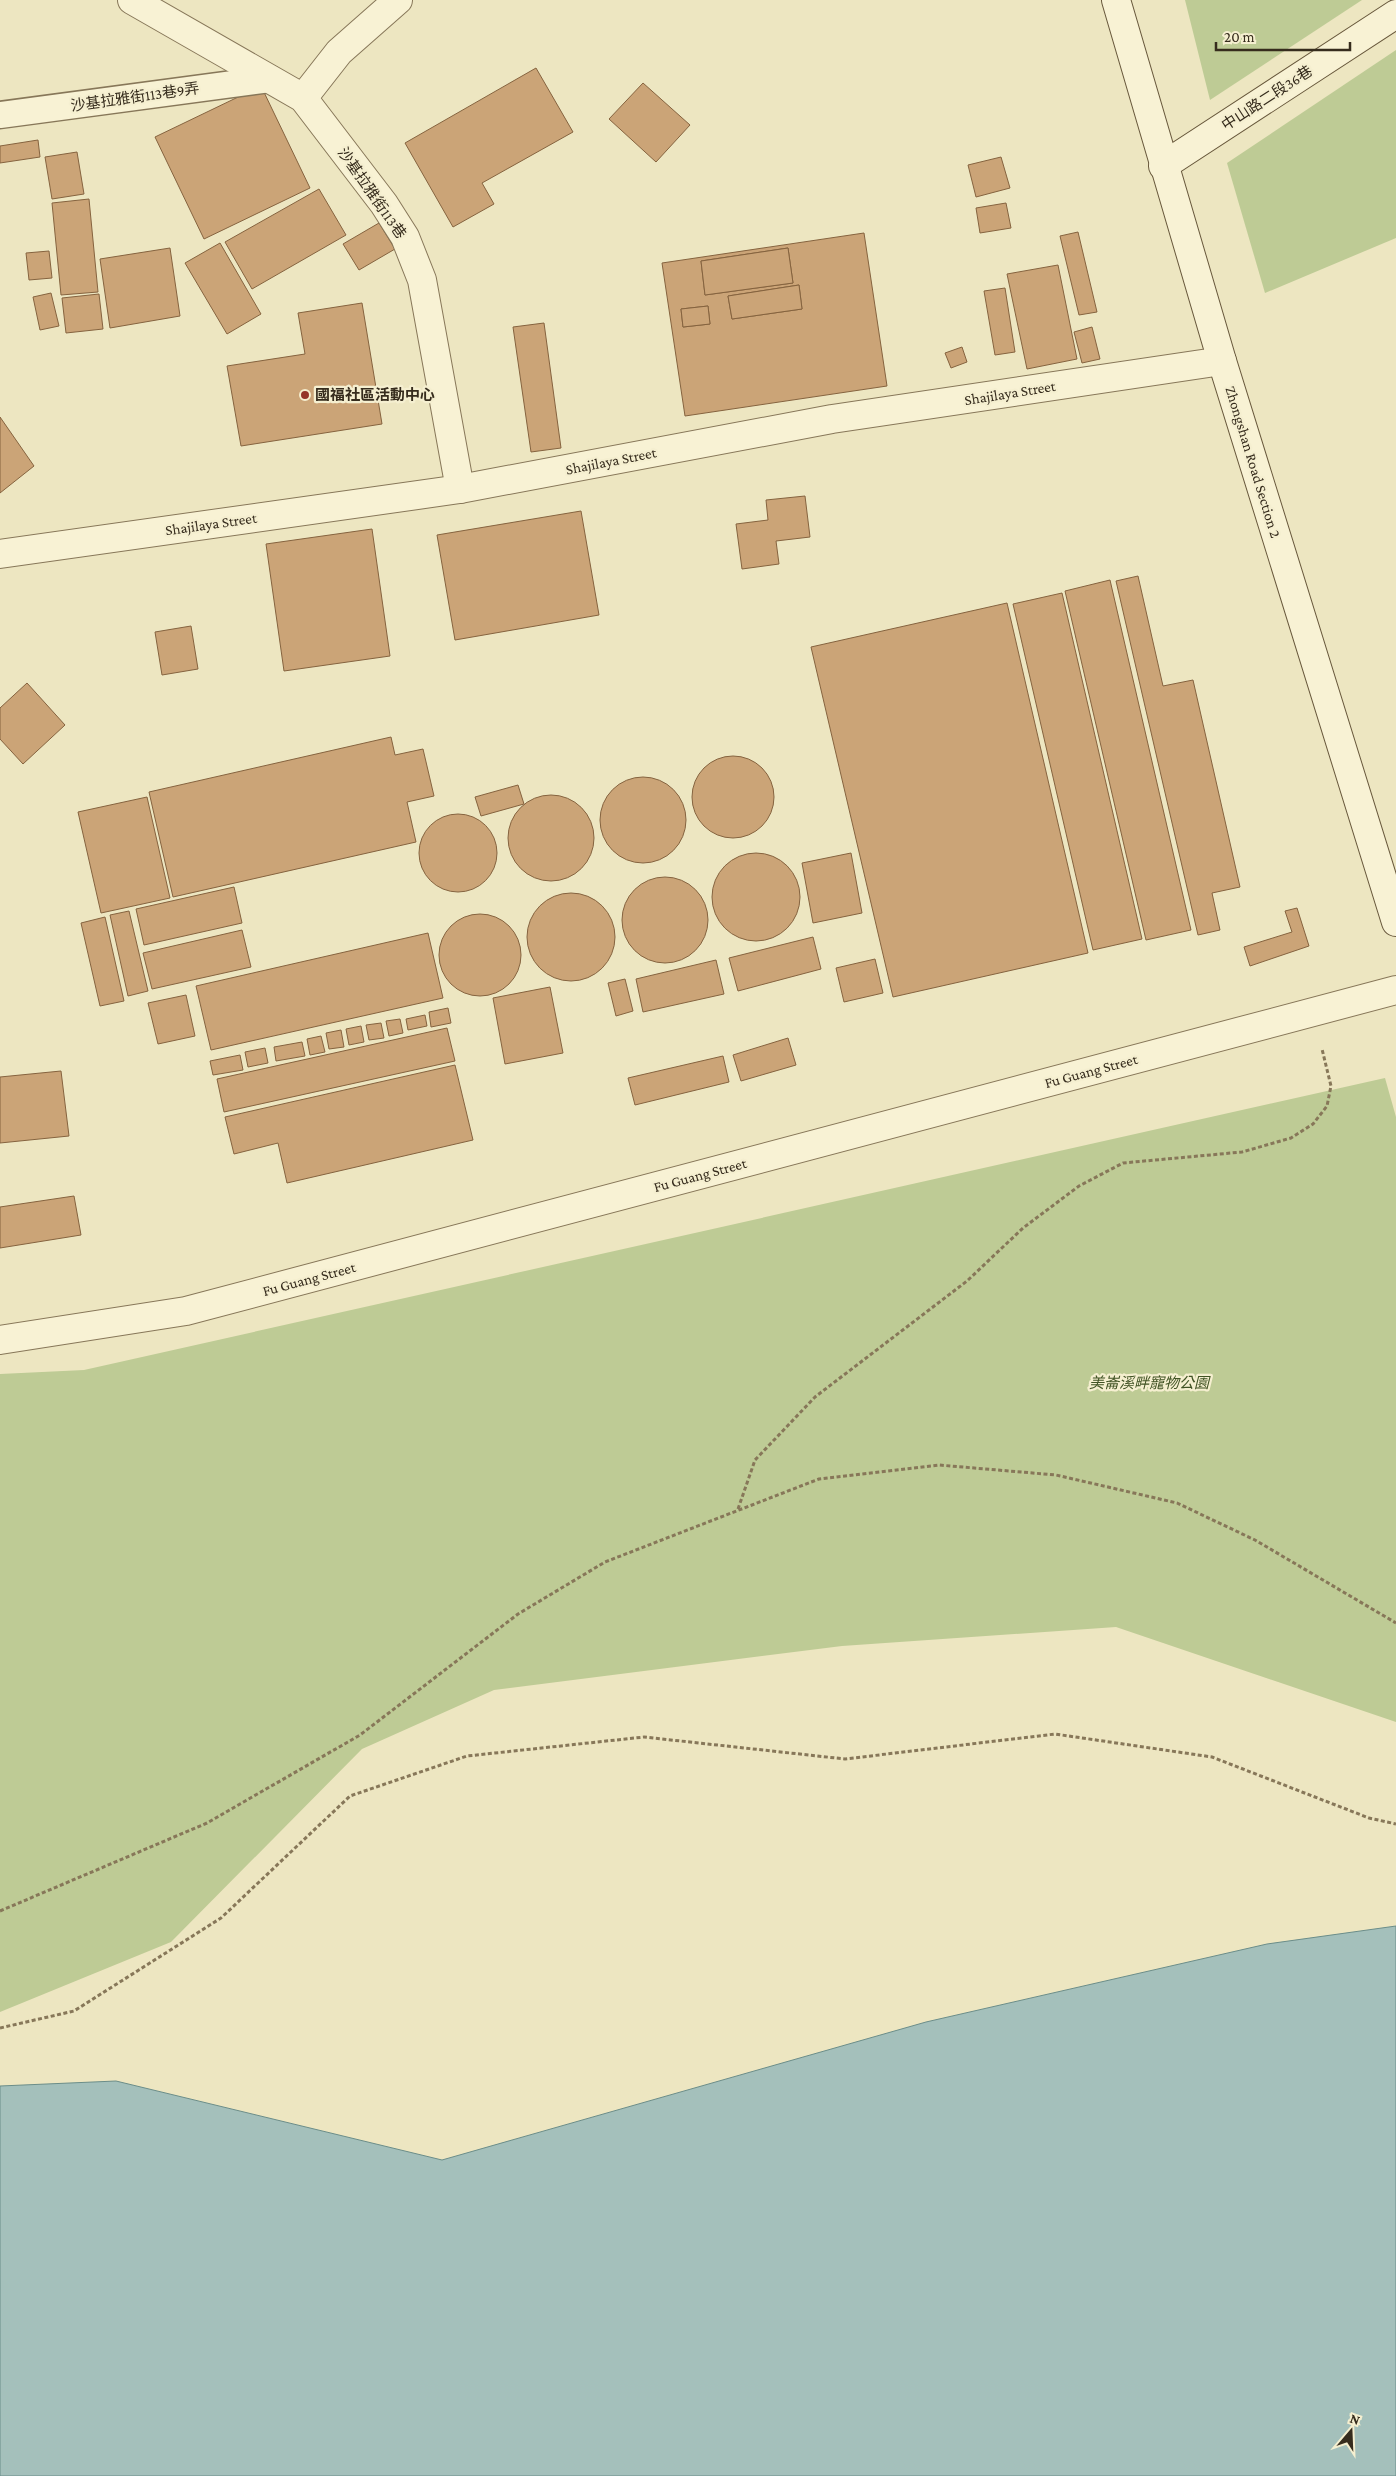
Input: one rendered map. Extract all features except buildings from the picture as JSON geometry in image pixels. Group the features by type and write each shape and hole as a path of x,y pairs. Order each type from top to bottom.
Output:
{"street":[{"name":"沙基拉雅街113巷","path":"132,0 303,98 384,204 405,237 422,280 460,489"},
{"path":"303,98 338,52 398,0"},
{"name":"Zhongshan Road Section 2","path":"1116,0 1163,166 1222,361 1396,922"},
{"name":"中山路二段36巷","path":"1163,166 1396,14"},
{"name":"Shajilaya Street","path":"0,554 460,489 832,419 1222,361"},
{"name":"Fu Guang Street","path":"0,1340 186,1311 1396,990"}],"lane":[{"name":"沙基拉雅街113巷9弄","path":"0,115 270,79"}],"path":[{"path":"738,1509 755,1460 815,1397 967,1281 1023,1228 1079,1186 1123,1163 1242,1152 1291,1138 1313,1124 1327,1106 1331,1086 1326,1061 1308,1014"},
{"path":"0,1910 207,1823 360,1735 518,1614 605,1562 819,1479 939,1465 1056,1475 1177,1504 1255,1540 1396,1623"},
{"path":"0,2028 74,2011 221,1918 350,1796 467,1756 644,1737 844,1760 1055,1734 1212,1757 1369,1818 1396,1824"}],"green space":[{"path":"1185,0 1362,0 1210,100"},
{"path":"1396,50 1396,238 1265,293 1227,163"},
{"name":"美崙溪畔寵物公園","path":"1385,1078 1396,1117 1396,1722 1116,1627 842,1646 494,1690 362,1749 171,1942 0,2012 0,1374 84,1370"}],"water":[{"path":"1396,1926 1396,2476 0,2476 0,2086 116,2081 442,2160 926,2022 1267,1944"}],"place":[{"name":"國福社區活動中心","path":"305,395"}]}
